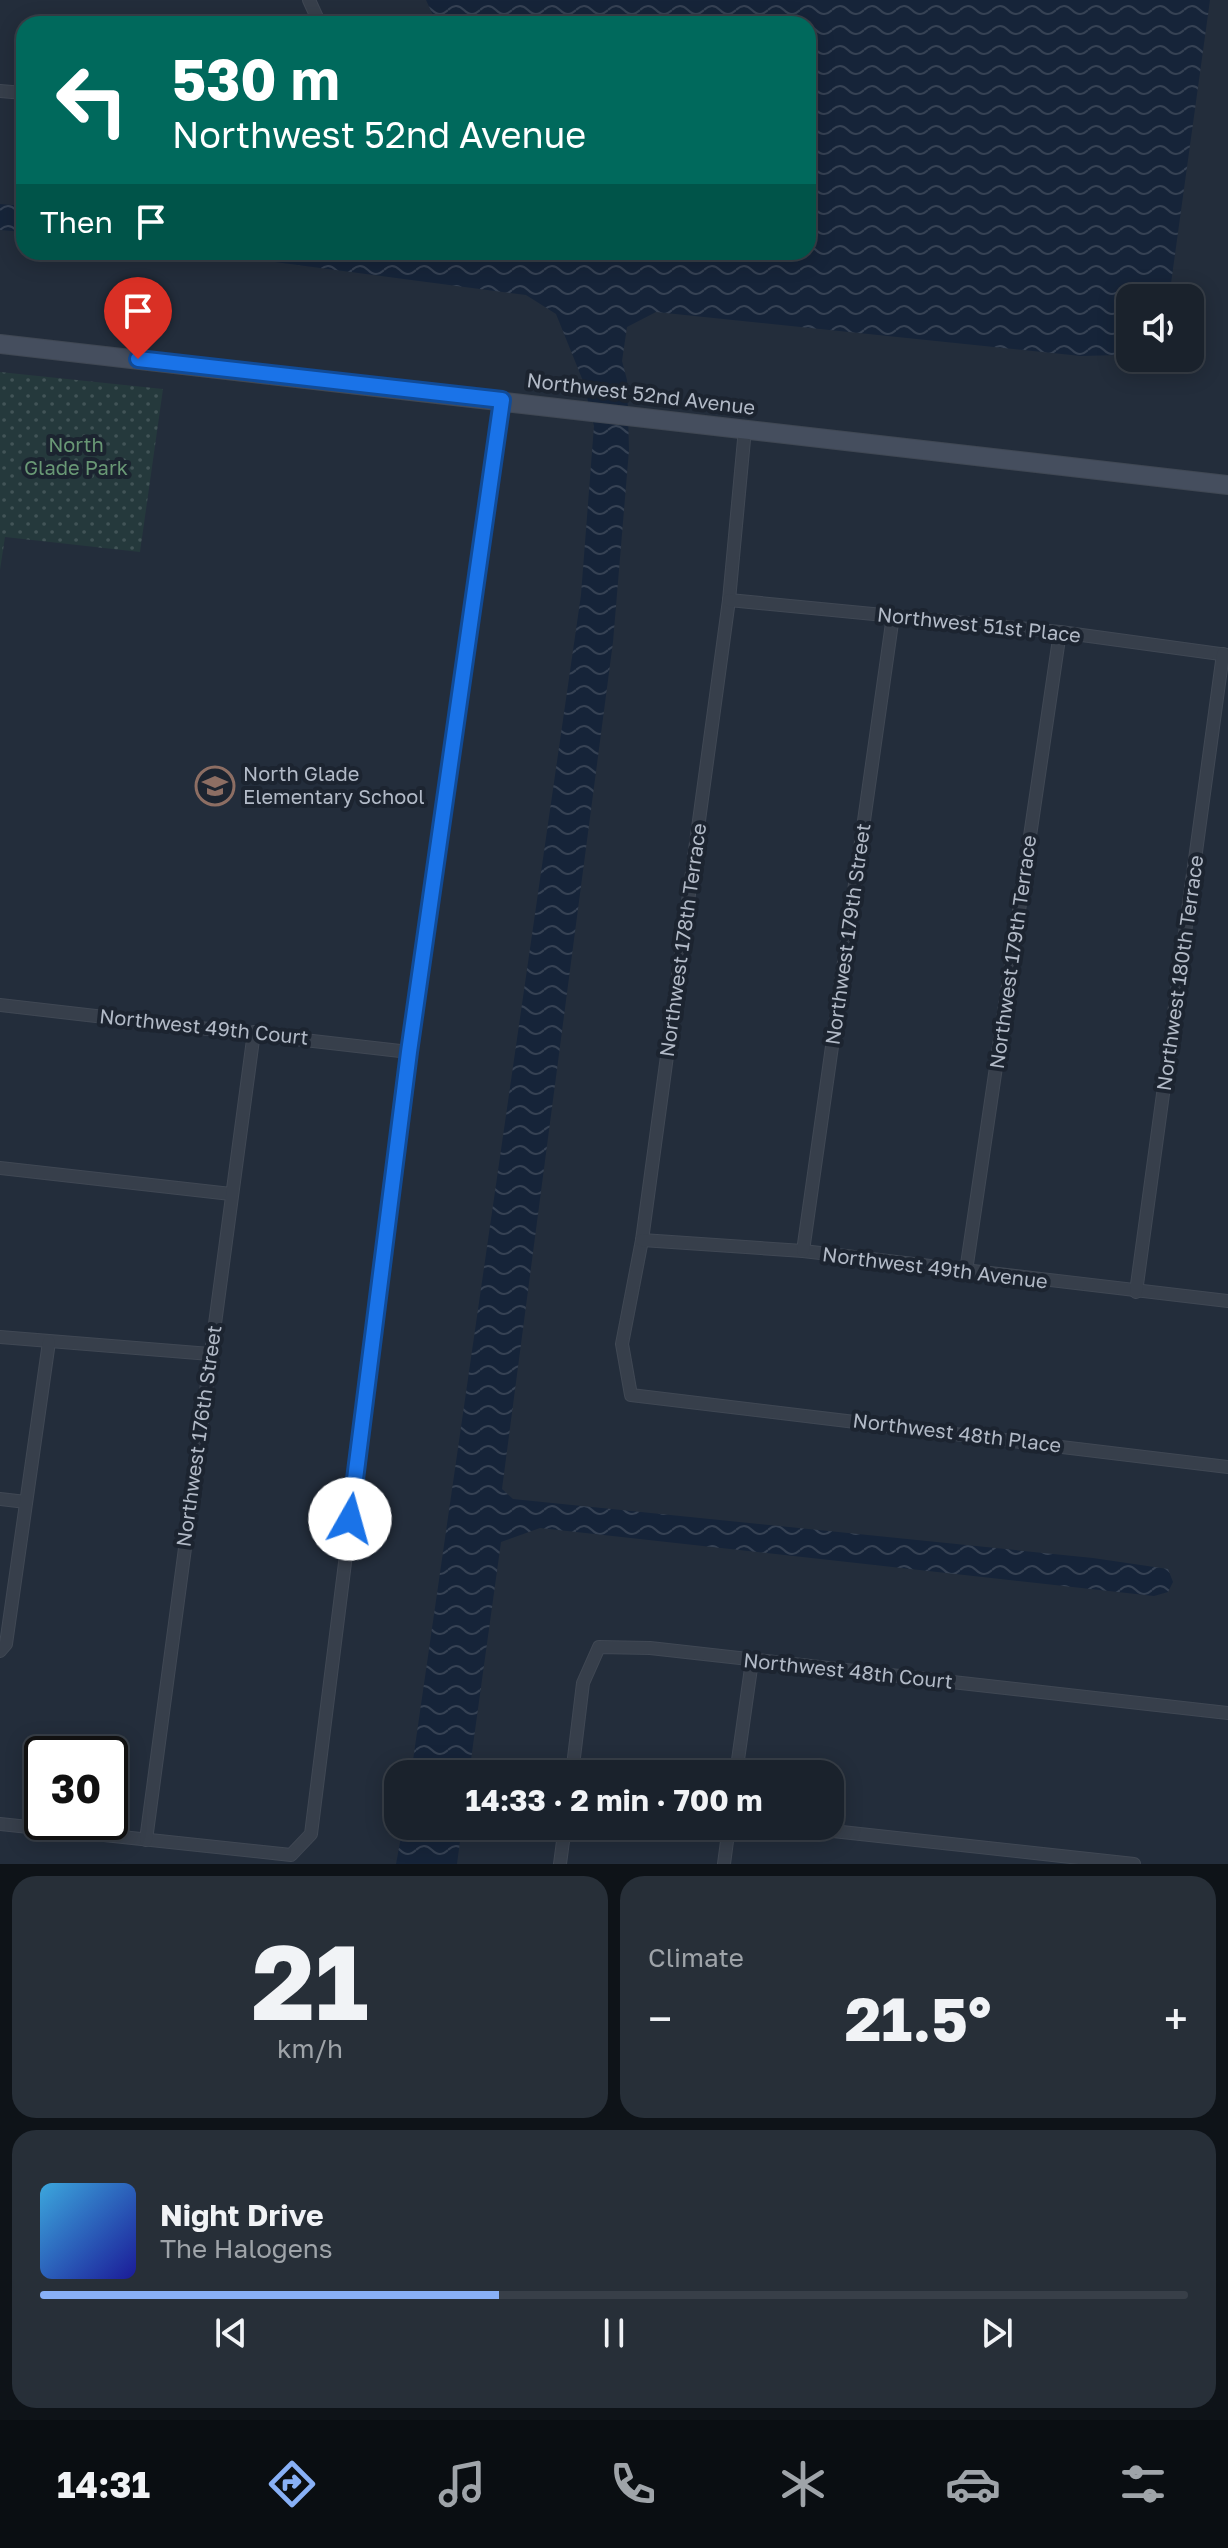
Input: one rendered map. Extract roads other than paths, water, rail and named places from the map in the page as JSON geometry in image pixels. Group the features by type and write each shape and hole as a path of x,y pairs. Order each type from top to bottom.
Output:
{"street":[{"name":"Northwest 52nd Avenue","path":"0,344 1228,485"},
{"path":"0,1824 291,1855 311,1834 409,1052 502,400"},
{"name":"Northwest 178th Terrace","path":"686,1399 631,1395 622,1344 642,1240 729,600 745,429"},
{"name":"Northwest 51st Place","path":"729,600 1060,632 1226,654"},
{"name":"Northwest 179th Street","path":"803,1251 893,616"},
{"name":"Northwest 179th Terrace","path":"966,1271 1060,632"},
{"name":"Northwest 180th Terrace","path":"1136,1292 1226,654"},
{"name":"Northwest 49th Court","path":"0,1005 409,1052"},
{"name":"Northwest 176th Street","path":"146,1840 254,1032"},
{"path":"0,1168 231,1194"},
{"name":"Northwest 49th Avenue","path":"642,1240 803,1251 1228,1301"},
{"path":"0,1337 210,1354"},
{"path":"0,1651 6,1644 49,1342"},
{"name":"Northwest 48th Place","path":"686,1399 1228,1467"},
{"path":"0,1499 26,1502"},
{"name":"Northwest 48th Court","path":"574,1760 583,1683 599,1647 650,1648 1228,1713"},
{"path":"738,1760 752,1661"},
{"path":"844,1832 1134,1864"},
{"path":"560,1864 563,1840"},
{"path":"724,1864 727,1840"}],"water":[{"path":"426,0 1210,0 1171,284 1116,284 1116,355 1081,356 656,312 627,327 622,361 627,380 629,450 613,642 502,1489 513,1499 1093,1558 1168,1569 1173,1582 1168,1592 1154,1596 540,1528 501,1542 471,1760 413,1760 581,595 594,426 583,381 556,314 526,295 259,260 816,260 816,16 433,16"},
{"path":"0,204 16,205 16,231 0,230"},
{"path":"400,1840 460,1840 457,1864 396,1864"}],"place":[{"name":"North Glade Elementary School","path":"215,786"}],"park label":[{"name":"North Glade Park","path":"76,456"}]}
